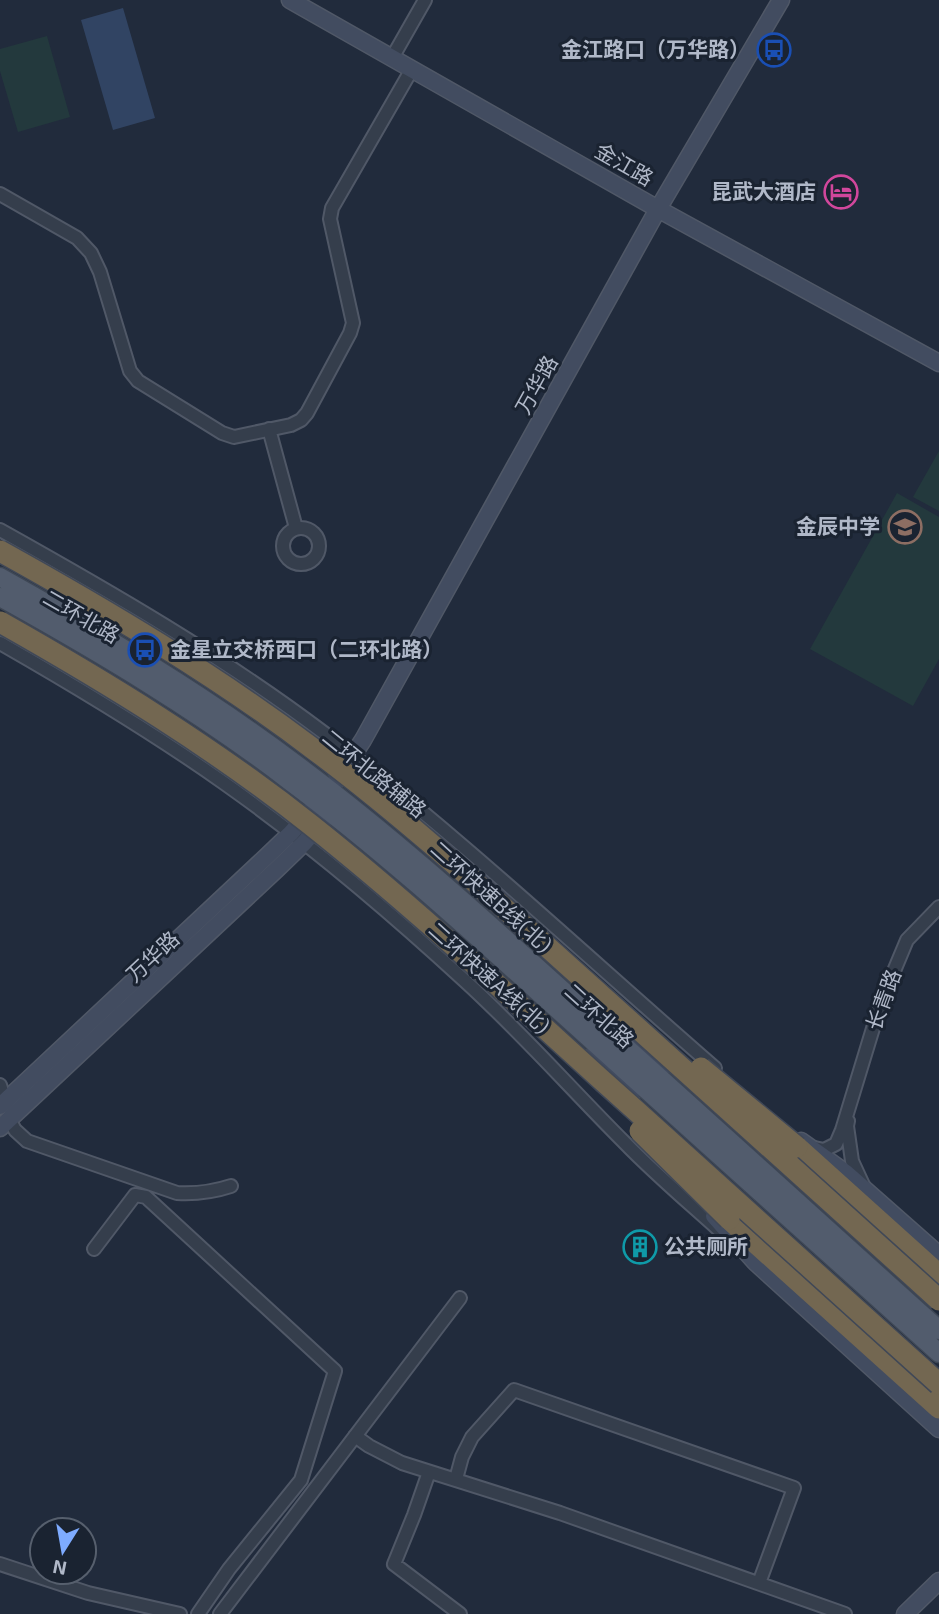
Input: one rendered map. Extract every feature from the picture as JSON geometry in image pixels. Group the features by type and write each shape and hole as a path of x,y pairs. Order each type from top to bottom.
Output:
{"highway":[{"name":"二环快速B线(北)","path":"0,551 133,627 200,669 283,726 349,776 567,964 939,1300"},
{"name":"二环快速A线(北)","path":"0,622 129,698 202,745 274,796 388,888 939,1384"},
{"path":"567,964 764,1118 939,1275"},
{"path":"525,1010 707,1199 939,1408"}],"main road":[{"name":"二环北路","path":"0,577 188,688 261,738 326,802"},
{"name":"二环北路","path":"0,597 102,655 414,858 546,987 939,1353"},
{"name":"二环北路","path":"657,1088 939,1330"}],"street":[{"name":"金江路","path":"290,0 658,209 939,363"},
{"path":"392,58 425,0"},
{"name":"万华路","path":"4,1114 297,838 326,802 354,757 658,209 781,0"},
{"path":"0,194 77,238 91,253 100,272 130,371 138,381 222,433 234,436 291,425 301,421 307,413 353,323 330,219 332,208 412,69"},
{"path":"269,429 296,528"},
{"name":"二环北路辅路","path":"0,530 210,654 285,705 354,757 440,827 716,1069 810,1146"},
{"path":"0,643 81,690 227,785 376,902 522,1035 647,1165 775,1280"},
{"name":"长青路","path":"850,1104 881,1002 907,940 939,907"},
{"path":"546,987 597,1017 641,1048 810,1146 864,1187 939,1255"},
{"path":"546,987 580,1034 614,1074 681,1171 723,1226 755,1262 939,1429"},
{"path":"0,1085 4,1114 27,1141 177,1193 194,1194 231,1186"},
{"path":"810,1146 824,1150 836,1144 850,1104"},
{"path":"850,1104 847,1126 852,1161 864,1187"},
{"path":"94,1249 135,1195 146,1197 335,1371 301,1480 229,1569 198,1614"},
{"path":"220,1614 460,1298"},
{"path":"456,1479 472,1437 514,1390 794,1488 759,1583"},
{"path":"355,1436 402,1463 560,1513 845,1614"},
{"path":"429,1472 394,1564 460,1614"},
{"path":"0,1564 88,1593 180,1614"},
{"path":"905,1614 939,1581"}],"green space":[{"path":"47,36 70,117 18,132 0,71 0,49"},
{"path":"939,451 939,511 913,497"},
{"name":"金辰中学","path":"897,493 939,517 939,659 913,706 810,649"}],"water":[{"path":"123,8 155,118 113,130 81,20"}],"place":[{"name":"金江路口（万华路）","path":"774,50"},
{"name":"昆武大酒店","path":"841,192"},
{"name":"金辰中学","path":"905,527"},
{"name":"金星立交桥西口（二环北路）","path":"145,650"},
{"name":"公共厕所","path":"640,1247"}]}
